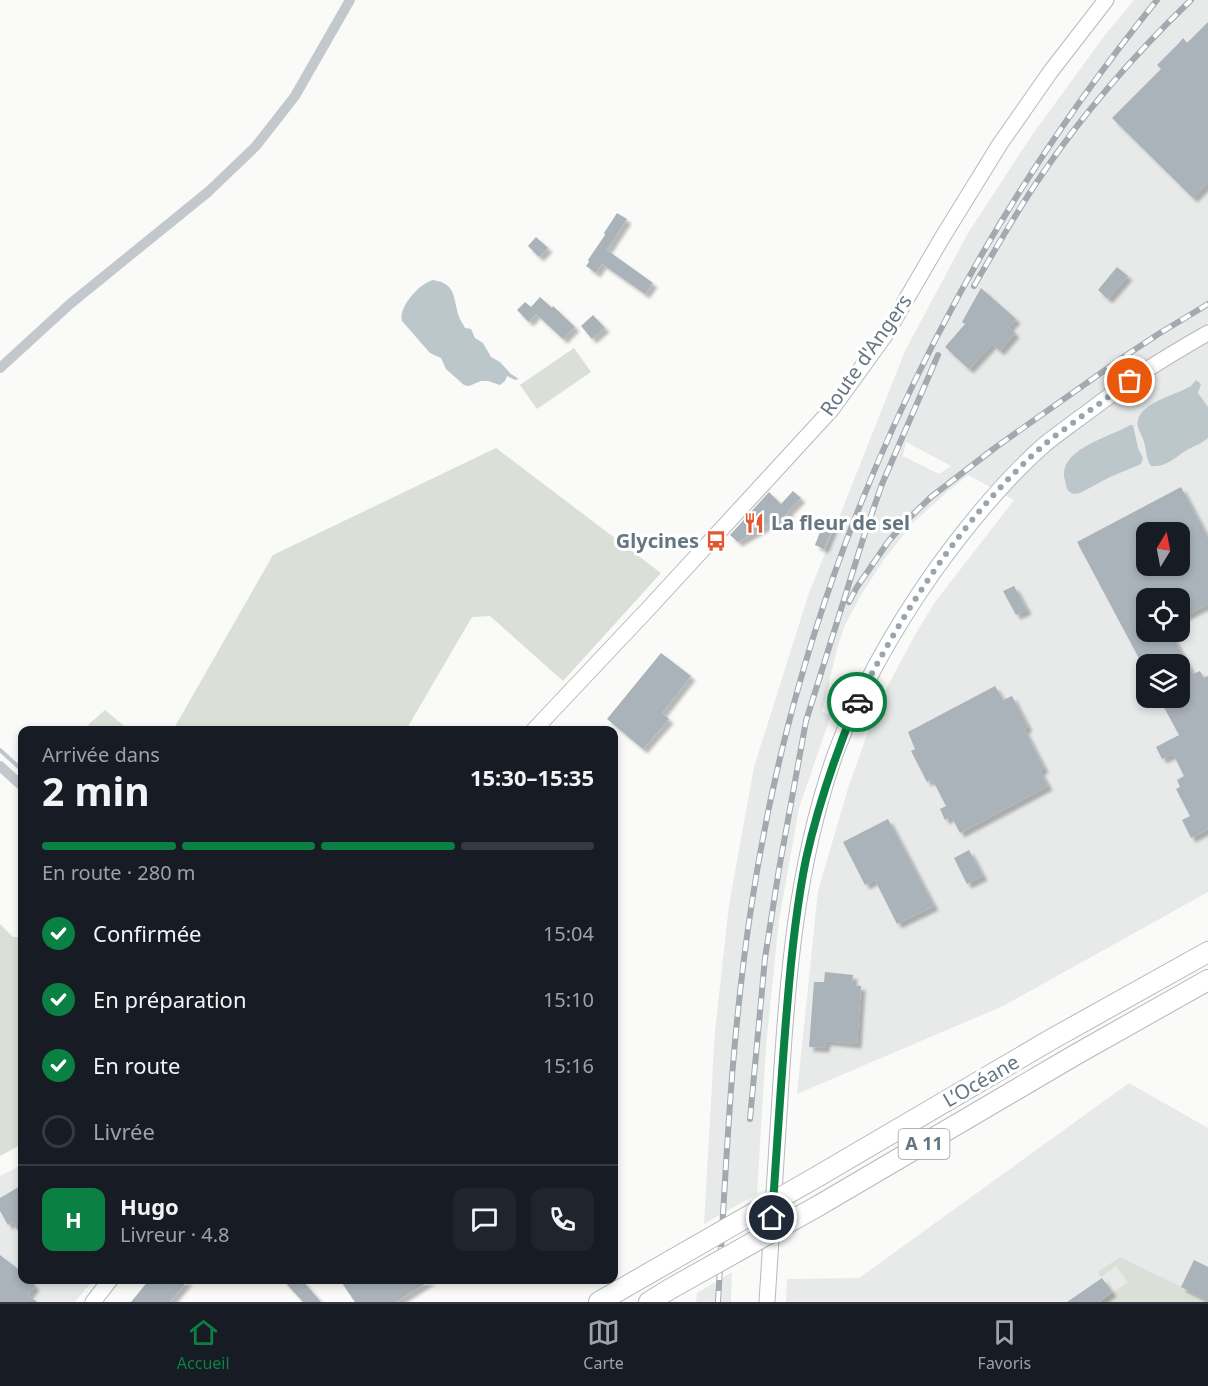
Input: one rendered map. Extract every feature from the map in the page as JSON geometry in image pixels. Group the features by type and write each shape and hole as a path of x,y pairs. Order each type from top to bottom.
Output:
{"highway":[{"name":"L’Océane","path":"599,1302 1052,1039 1208,952"},
{"name":"L’Océane","path":"649,1302 1208,980"}],"street":[{"path":"0,368 69,304 208,192 256,146 295,96 350,0"},
{"name":"Route d'Angers","path":"538,726 831,410 886,334 1000,144 1051,71 1106,0"},
{"path":"767,1302 784,1040 798,906 806,860 821,799 856,703 887,645 922,589 959,537 1015,473 1046,443 1118,389 1208,333"},
{"path":"0,766 18,782"},
{"path":"93,1302 107,1284"}],"shaded area":[{"path":"1134,0 1208,0 1208,892 1003,1006 797,1094 818,891 849,785 878,704 935,602 1014,500 968,475 914,522 885,558 845,625 822,712 831,715 799,808 779,920 766,1046 757,1194 704,1224 715,1031 729,905 754,767 808,596 905,351 968,233 1032,135 1105,35","holes":["906,442 951,466 939,474 903,456"]},
{"path":"433,280 451,289 465,328 471,329 475,338 483,343 491,357 519,379 515,380 507,376 500,385 481,381 469,386 464,385 446,369 441,358 430,353 402,321 403,309 411,296"},
{"path":"574,348 591,372 537,409 520,385"},
{"path":"1196,380 1201,384 1198,393 1208,407 1208,438 1166,463 1151,466 1138,425 1141,414 1152,404 1190,386"},
{"path":"1133,425 1138,448 1143,458 1141,464 1080,493 1073,494 1069,491 1065,481 1065,469 1069,460 1087,445"},
{"path":"496,448 661,573 563,681 490,616 472,617 408,726 175,726 273,555"},
{"path":"105,710 124,726 89,726"},
{"path":"0,924 13,937 18,937 18,1146 0,1156"},
{"path":"1129,1083 1208,1128 1208,1302 786,1302 787,1279 859,1278"},
{"path":"18,1167 18,1284 90,1284 75,1302 0,1302 0,1176"},
{"path":"1120,1257 1208,1302 1100,1302 1128,1282 1116,1266 1101,1277 1098,1272"},
{"path":"732,1272 731,1302 696,1302 697,1293"}],"building":[{"path":"1208,22 1208,183 1193,198 1112,118 1161,69 1157,65 1183,38 1187,43"},
{"path":"617,213 627,219 607,250 653,283 645,294 602,264 596,273 586,266"},
{"path":"536,237 548,248 539,257 528,246"},
{"path":"1117,267 1128,276 1108,299 1098,290"},
{"path":"981,288 1016,319 1009,327 1015,333 1000,351 992,344 969,369 945,347 965,324 962,322"},
{"path":"540,297 575,327 563,339 536,314 529,322 517,310 525,302 531,307"},
{"path":"593,315 605,328 592,339 581,326"},
{"path":"1181,487 1208,538 1208,604 1190,613 1190,588 1136,588 1136,642 1175,642 1182,654 1137,654 1077,542"},
{"path":"793,491 801,498 788,511 790,512 738,542 730,535 769,492 781,504"},
{"path":"825,519 835,523 824,549 815,545"},
{"path":"1014,586 1027,610 1016,615 1003,591"},
{"path":"661,653 691,676 662,713 669,719 643,749 607,719"},
{"path":"1190,669 1193,674 1200,671 1204,678 1208,676 1208,829 1191,838 1182,820 1190,816 1176,789 1180,787 1177,780 1184,776 1173,754 1162,759 1156,747 1179,735 1164,708 1190,708"},
{"path":"995,686 1003,700 1012,696 1028,727 1024,729 1044,768 1040,771 1048,786 960,833 951,816 945,820 940,809 946,806 932,779 927,782 911,751 915,749 908,732"},
{"path":"888,819 934,906 897,924 875,880 865,885 843,842"},
{"path":"969,850 983,876 967,884 954,858"},
{"path":"825,972 853,975 852,985 861,986 857,1044 826,1041 825,1048 809,1047 814,982 824,982"},
{"path":"18,1187 18,1231 13,1222 8,1225 0,1211 0,1198"},
{"path":"0,1255 18,1269 18,1284 35,1286 28,1295 37,1302 0,1302"},
{"path":"1194,1260 1208,1267 1208,1300 1181,1287"},
{"path":"1102,1278 1112,1292 1099,1302 1067,1302"},
{"path":"146,1284 185,1284 170,1302 131,1302"},
{"path":"287,1284 305,1284 321,1302 303,1302"},
{"path":"343,1284 425,1284 396,1302 355,1302"}],"waterway":[{"path":"0,750 18,766"}],"railway":[{"path":"718,1302 734,1052 745,952 775,779 807,658 847,540 894,424 950,312 1012,204 1081,100 1157,0"},
{"path":"974,286 1007,229 1076,127 1151,40 1191,0"},
{"path":"849,602 888,542 931,497 996,447 1125,356 1208,304"},
{"path":"750,1119 765,958 806,721 882,484 938,355"}],"way so far":[{"path":"857,702 887,645 922,589 984,506 1046,443 1130,381"}],"place":[{"name":"La fleur de sel","path":"754,523"},
{"name":"Glycines","path":"716,541"}],"route":[{"path":"772,1218 784,1040 798,906 806,860 821,799 857,702"}]}
